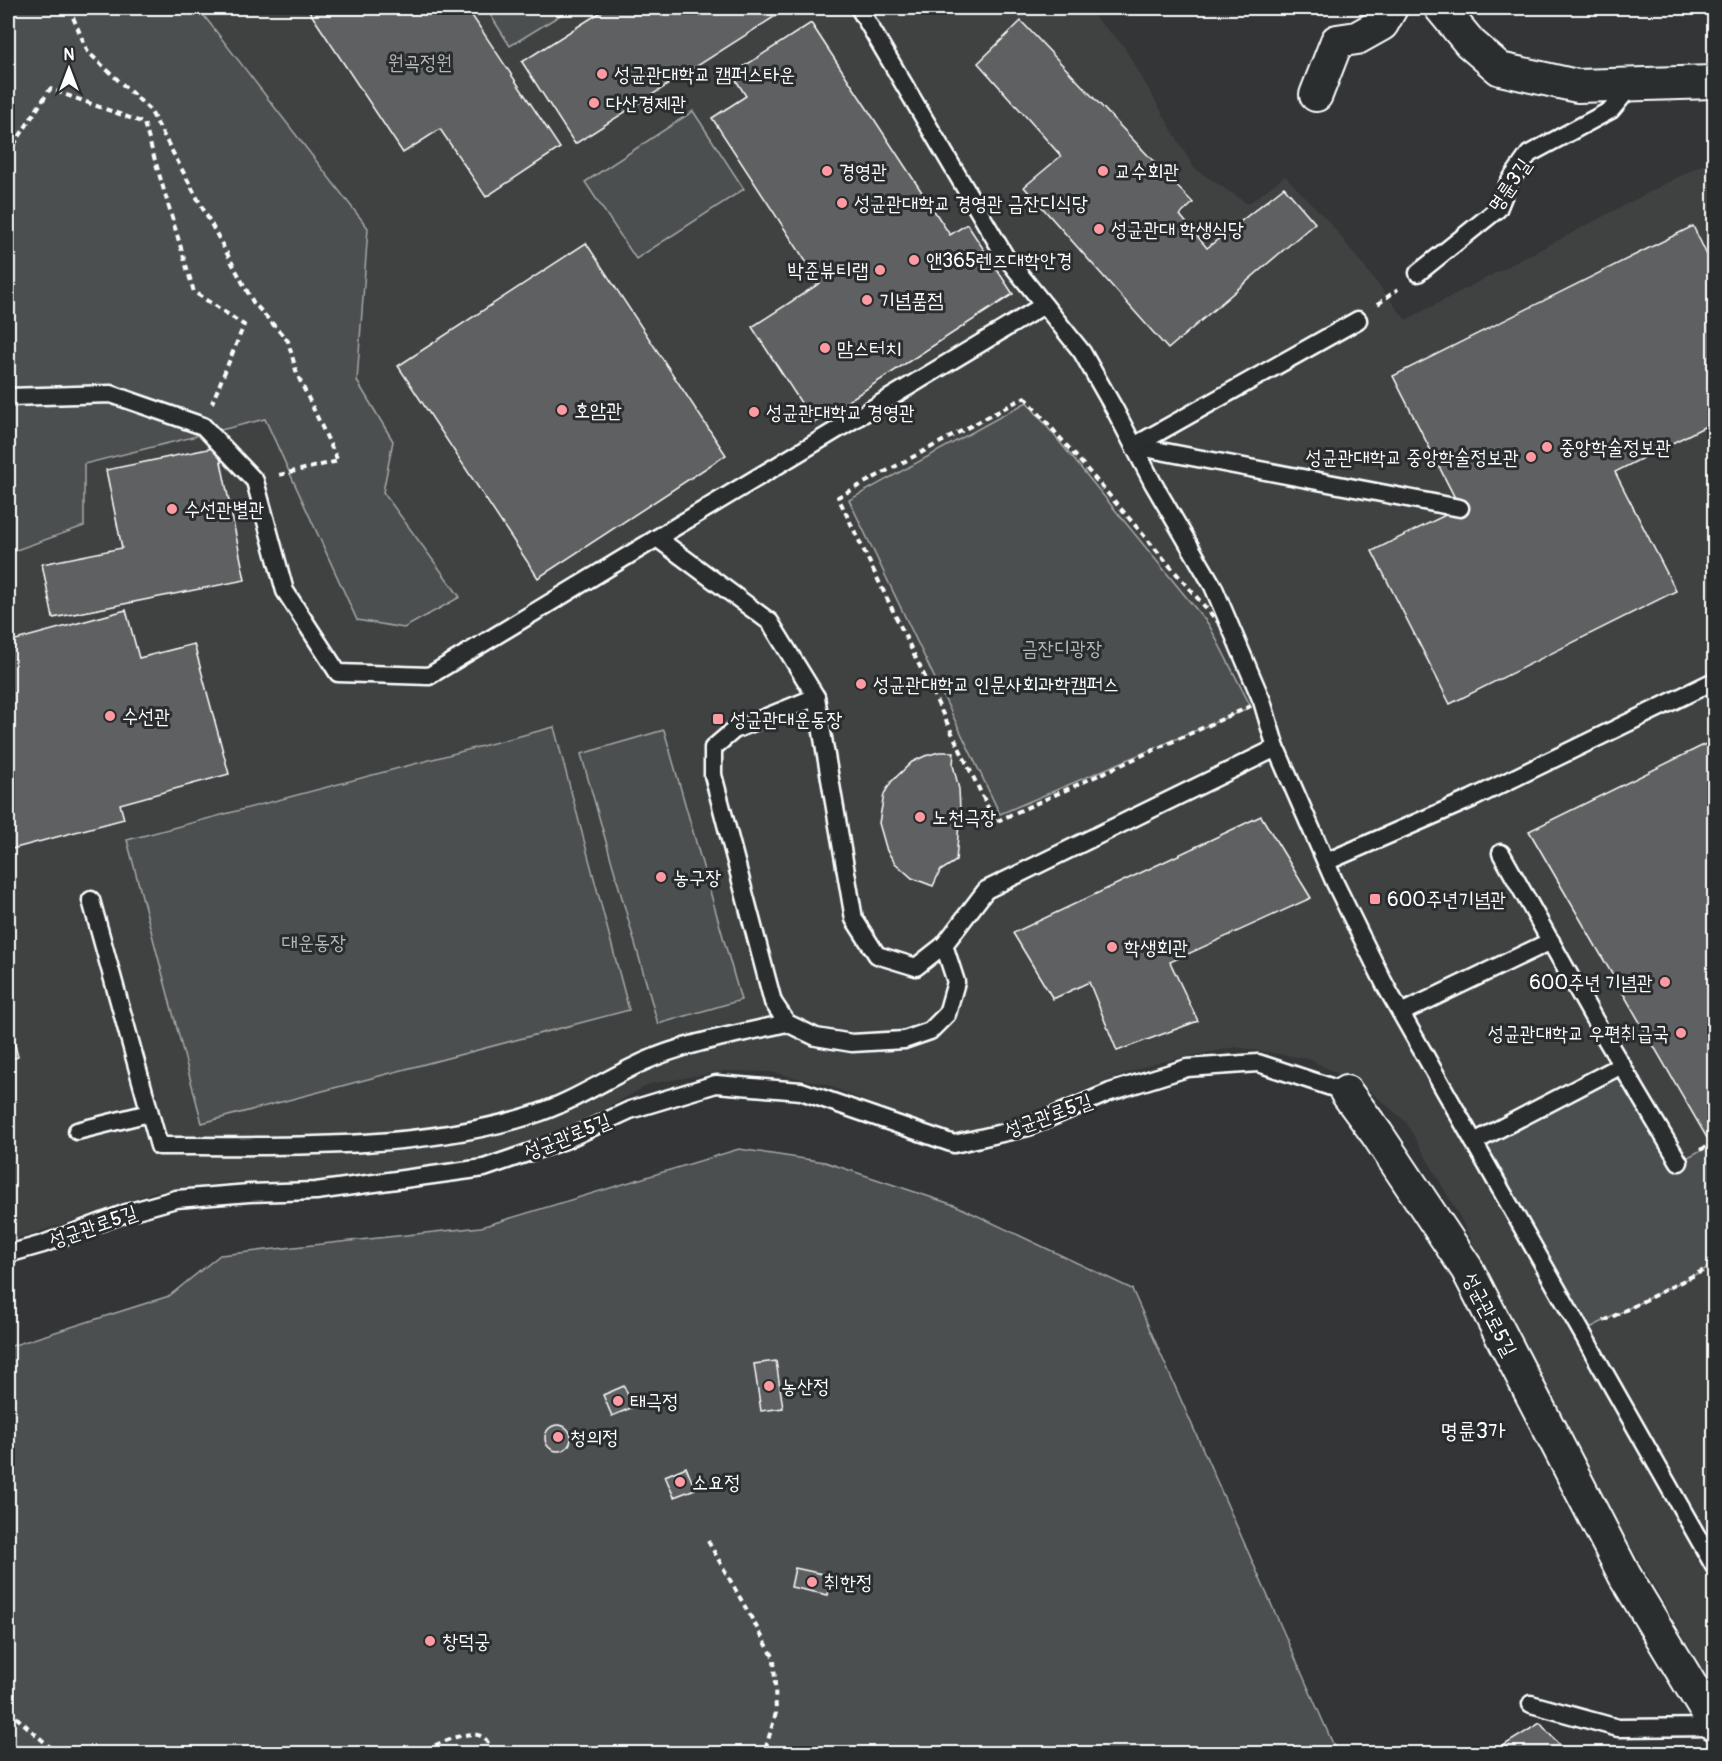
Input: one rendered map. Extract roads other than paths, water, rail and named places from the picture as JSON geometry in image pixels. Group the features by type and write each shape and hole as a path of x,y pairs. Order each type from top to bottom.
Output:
{"street":[{"path":"1316,95 1336,41 1357,38 1382,24 1391,8"},
{"path":"1441,8 1470,43 1500,69 1577,86 1714,82"},
{"name":"성균관로5길","path":"1346,1092 1377,1134 1467,1269 1625,1576 1714,1726"}],"lane":[{"path":"859,8 1005,256 1082,352 1153,483 1213,586 1262,701 1276,748 1326,862 1401,1013 1714,1566"},
{"name":"명륜3길","path":"1418,273 1498,209 1509,182 1529,154 1611,110 1632,85"},
{"path":"8,397 111,394 203,426 255,481 285,591 338,673 429,676 1044,305"},
{"path":"1134,446 1358,320"},
{"path":"1134,446 1460,508"},
{"path":"657,538 770,622 816,698 854,919 877,956 916,968 944,945 986,890 1276,748"},
{"path":"1326,862 1471,800 1714,681"},
{"path":"816,698 734,730 713,748 713,775 773,1002 787,1023 816,1037 852,1043 904,1040 930,1031 947,1014 956,982 944,945"},
{"path":"1501,853 1679,1162"},
{"path":"91,900 159,1146 309,1145 389,1141 459,1133 534,1115 597,1087 644,1062 695,1044 787,1023"},
{"path":"1401,1013 1551,940"},
{"name":"성균관로5길","path":"8,1254 43,1244 126,1213 176,1199 249,1193 316,1191 484,1168 566,1140 630,1110 716,1084 801,1091 954,1144 1028,1127 1110,1092 1187,1068 1258,1063 1346,1092"},
{"path":"1474,1142 1622,1065"},
{"path":"77,1131 149,1113"},
{"path":"1531,1704 1618,1728 1714,1726"}],"place":[{"name":"성균관대학교 캠퍼스타운","path":"602,74"},
{"name":"다산경제관","path":"594,103"},
{"name":"경영관","path":"827,171"},
{"name":"교수회관","path":"1103,171"},
{"name":"성균관대학교 경영관 금잔디식당","path":"842,203"},
{"name":"성균관대 학생식당","path":"1099,229"},
{"name":"앤365렌즈대학안경","path":"914,260"},
{"name":"박준뷰티랩","path":"880,270"},
{"name":"기념품점","path":"867,300"},
{"name":"맘스터치","path":"825,348"},
{"name":"호암관","path":"562,410"},
{"name":"성균관대학교 경영관","path":"754,412"},
{"name":"중앙학술정보관","path":"1547,447"},
{"name":"성균관대학교 중앙학술정보관","path":"1531,457"},
{"name":"수선관별관","path":"172,509"},
{"name":"성균관대학교 인문사회과학캠퍼스","path":"861,684"},
{"name":"수선관","path":"110,716"},
{"name":"성균관대운동장","path":"718,719"},
{"name":"노천극장","path":"920,817"},
{"name":"농구장","path":"661,877"},
{"name":"600주년기념관","path":"1375,899"},
{"name":"학생회관","path":"1112,947"},
{"name":"600주년 기념관","path":"1665,982"},
{"name":"성균관대학교 우편취급국","path":"1681,1033"},
{"name":"농산정","path":"769,1386"},
{"name":"태극정","path":"618,1401"},
{"name":"청의정","path":"558,1437"},
{"name":"소요정","path":"680,1482"},
{"name":"취한정","path":"812,1582"},
{"name":"창덕궁","path":"430,1641"}],"district":[{"name":"명륜3가","path":"1473,1430"}],"park label":[{"name":"원곡정원","path":"420,62"},
{"name":"금잔디광장","path":"1062,648"},
{"name":"대운동장","path":"314,942"}]}
